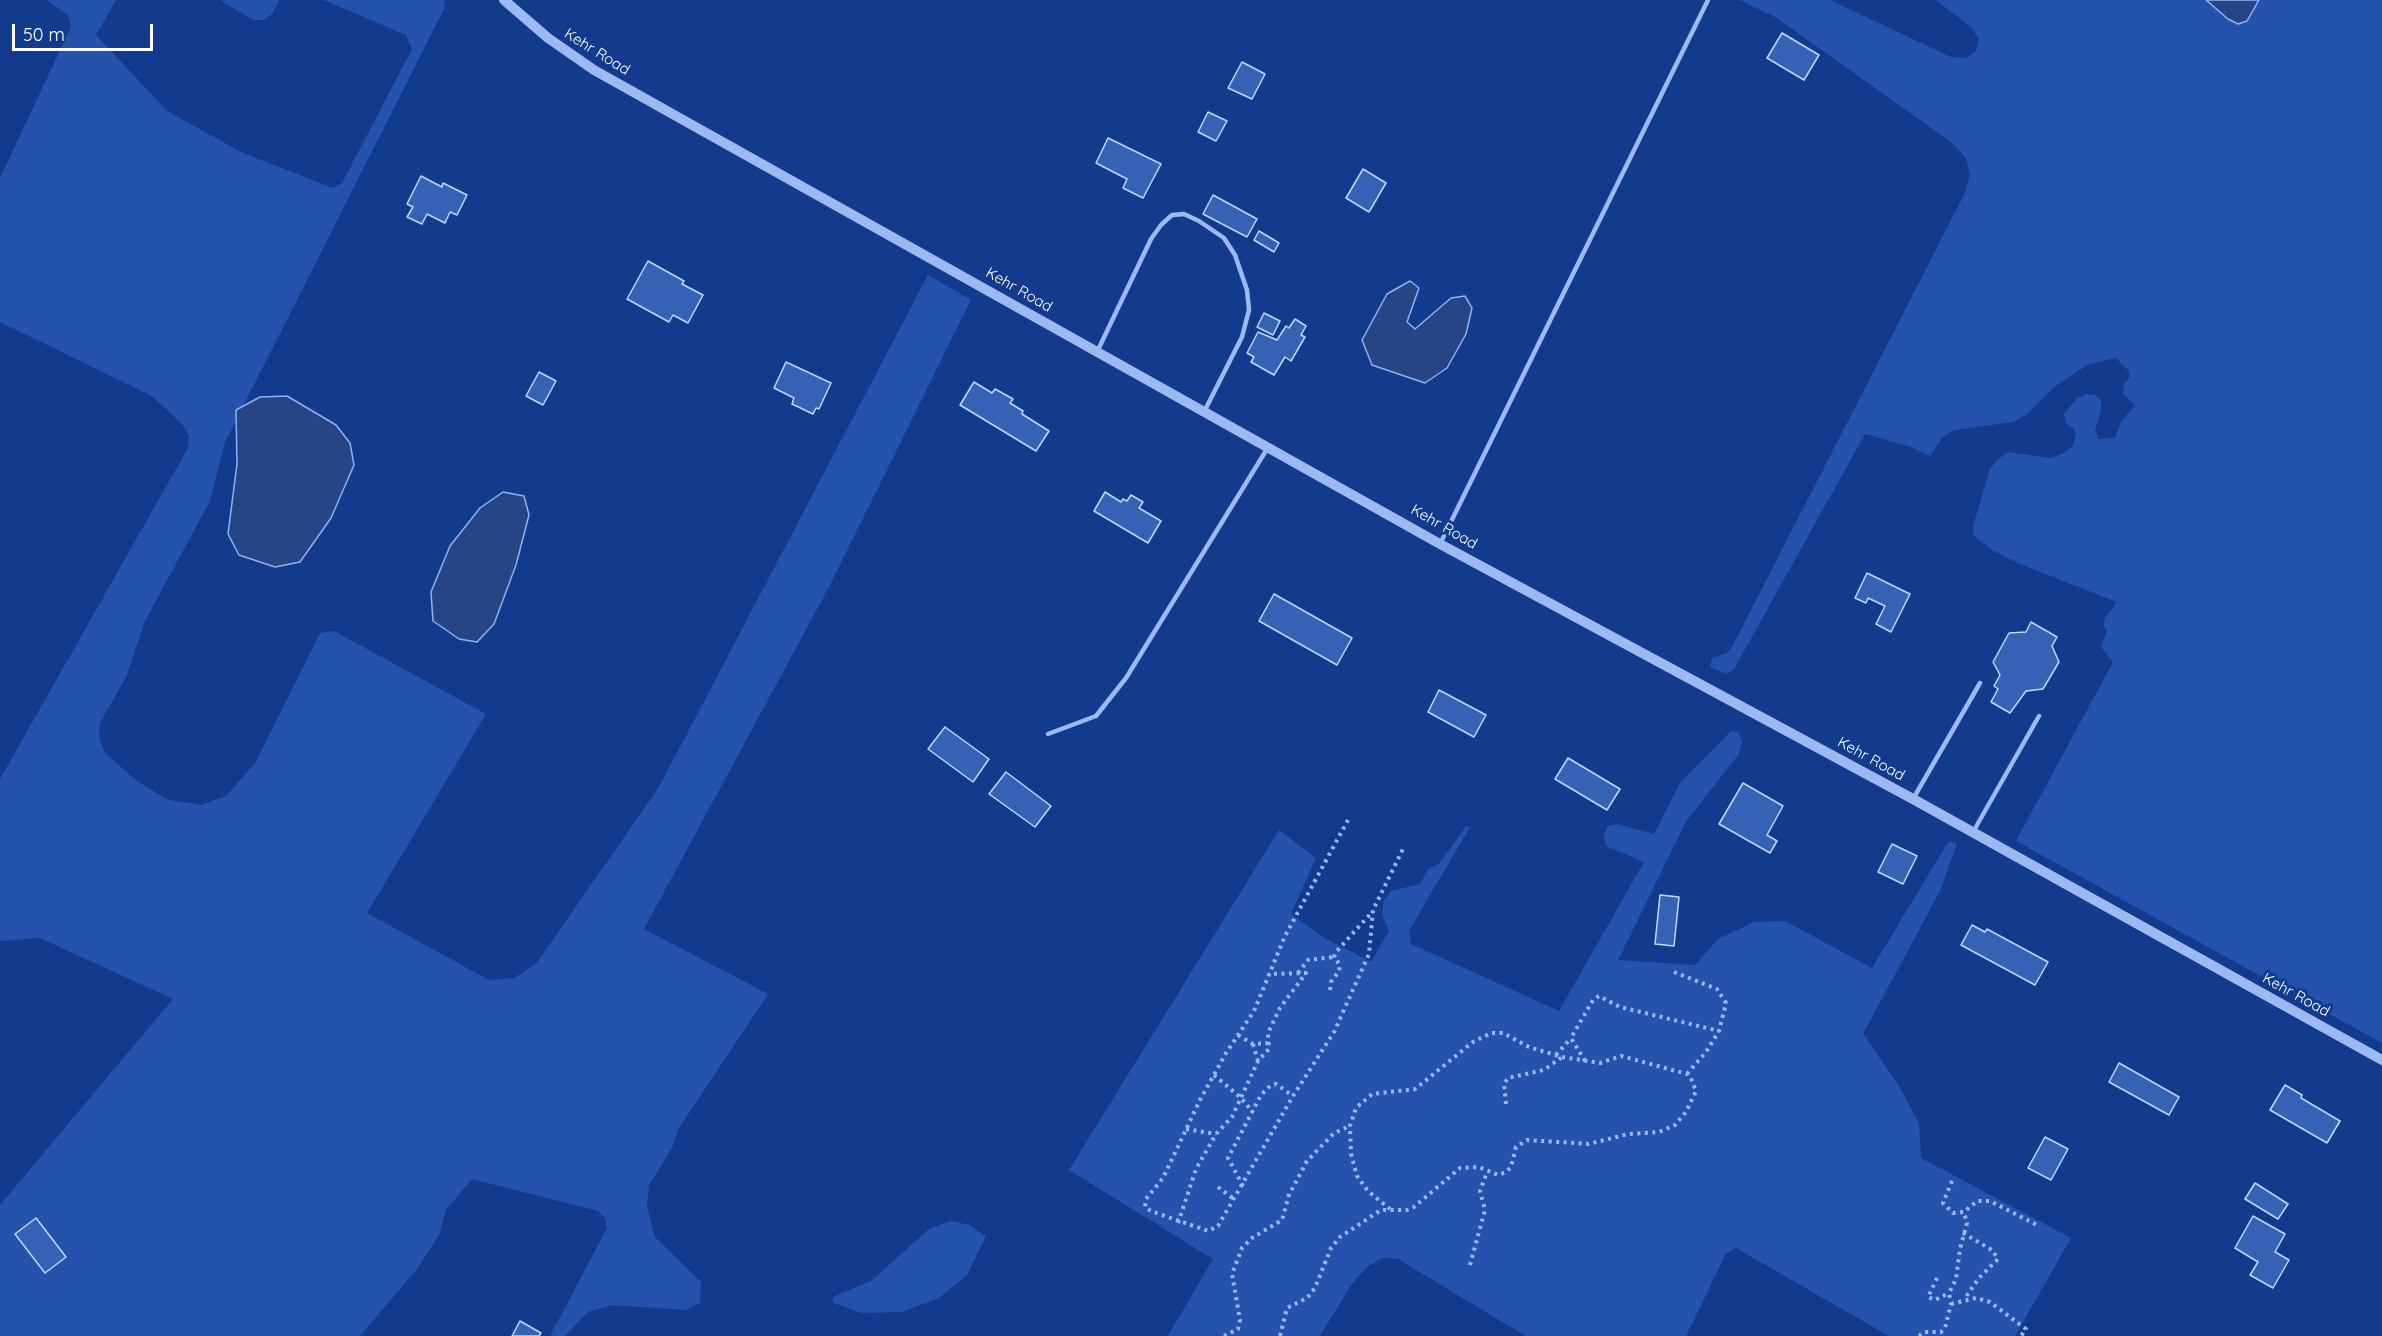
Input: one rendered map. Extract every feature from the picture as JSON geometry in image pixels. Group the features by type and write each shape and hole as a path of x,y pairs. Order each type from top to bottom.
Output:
{"street":[{"name":"Kehr Road","path":"504,0 548,38 594,70 1440,544 1913,799 2382,1060"}],"lane":[{"path":"1440,544 1708,0"},
{"path":"1097,352 1151,239 1161,225 1172,215 1184,214 1199,221 1224,238 1234,255 1247,290 1249,310 1242,337 1204,412"},
{"path":"1048,734 1096,716 1126,678 1268,447"},
{"path":"1913,799 1980,683"},
{"path":"1973,832 2039,716"}],"path":[{"path":"1348,820 1286,936 1254,1011 1214,1075 1163,1178 1146,1199 1145,1206 1178,1223 1208,1231 1218,1226 1293,1096 1334,1032 1369,954 1373,910"},
{"path":"1297,973 1308,960 1334,957 1373,910 1403,849"},
{"path":"1330,990 1331,982 1340,966 1334,957"},
{"path":"1674,972 1716,989 1726,1003 1719,1031 1706,1052 1687,1074"},
{"path":"1178,1223 1196,1169 1216,1134 1232,1116 1258,1061 1265,1056 1268,1033 1280,1008 1306,973 1269,974"},
{"path":"1556,1055 1571,1038 1593,1000 1599,996 1620,1007 1719,1031"},
{"path":"1280,1336 1287,1308 1307,1298 1315,1288 1332,1248 1340,1237 1382,1210 1407,1210 1414,1207 1460,1168 1470,1166 1498,1175 1506,1172 1511,1167 1516,1147 1527,1140 1589,1144 1628,1134 1659,1132 1675,1125 1686,1112 1696,1091 1687,1074 1622,1056 1600,1063 1562,1057 1529,1047 1503,1033 1491,1033 1473,1042 1415,1089 1372,1094 1356,1108 1350,1126 1351,1154 1357,1176 1368,1191 1390,1209"},
{"path":"1238,1035 1253,1044 1268,1043"},
{"path":"1571,1038 1585,1061"},
{"path":"1253,1044 1258,1061"},
{"path":"1506,1104 1504,1084 1508,1078 1544,1070 1562,1057"},
{"path":"1214,1075 1240,1097 1253,1112"},
{"path":"1243,1186 1228,1158 1253,1112 1270,1086 1282,1086 1293,1096"},
{"path":"1240,1336 1238,1329 1240,1320 1232,1274 1239,1254 1252,1238 1282,1220 1289,1195 1307,1161 1334,1133 1350,1126"},
{"path":"1186,1129 1216,1134"},
{"path":"1470,1265 1485,1210 1480,1191 1487,1172"},
{"path":"1952,1181 1943,1203 1953,1213 1964,1212 1977,1201 1990,1201 2037,1225"},
{"path":"1218,1187 1235,1200"},
{"path":"1919,1336 1924,1332 1941,1332 1951,1304 1949,1293 1956,1279 1963,1233 1967,1223 1964,1212"},
{"path":"1963,1233 1992,1250 1998,1259 1979,1278 1965,1298"},
{"path":"1937,1278 1928,1297 1935,1300 1949,1293"},
{"path":"1951,1304 1965,1298 1990,1302 2026,1329 2021,1336"},
{"path":"1224,1336 1238,1329"}],"shaded area":[{"path":"47,0 116,0 96,35 167,111 243,153 333,188 342,183 412,49 406,35 324,0 445,0 444,9 225,442 210,501 145,621 126,677 100,723 99,738 106,754 137,781 169,800 201,805 226,796 256,762 320,633 334,631 486,714 367,913 489,980 514,978 536,964 659,787 928,275 971,300 829,587 644,929 768,994 679,1128 672,1148 649,1185 647,1206 655,1237 701,1282 700,1303 686,1310 612,1305 588,1312 565,1336 550,1336 607,1228 605,1218 598,1211 472,1179 446,1210 439,1235 417,1269 360,1336 0,1336 0,1205 173,999 40,938 0,941 0,779 188,448 189,436 182,424 152,396 0,322 0,178 71,27 68,15"},
{"path":"220,0 279,0 272,14 264,20 253,20"},
{"path":"1740,0 1830,0 1951,57 1966,58 1976,51 1979,40 1972,28 1936,0 2382,0 2382,1043 2016,841 2113,662 2101,647 2107,632 2103,625 2105,618 2117,602 2020,564 1992,550 1974,536 1973,526 1990,469 1997,460 2008,452 2051,458 2064,453 2073,446 2076,434 2074,429 2066,423 2064,414 2076,399 2086,394 2095,395 2101,400 2101,411 2095,430 2098,439 2115,438 2121,422 2135,405 2123,394 2124,384 2130,377 2128,370 2116,358 2089,364 2054,387 2026,415 2013,422 1954,430 1943,437 1930,456 1908,446 1865,434 1734,669 1727,674 1710,667 1712,658 1727,653 1732,647 1964,195 1970,175 1966,158 1951,142 1775,17"},
{"path":"2206,0 2259,0 2247,21 2238,24 2228,19"},
{"path":"1410,281 1419,288 1407,322 1415,329 1451,298 1465,296 1472,308 1466,334 1447,368 1425,383 1372,365 1362,340 1387,294"},
{"path":"287,396 336,425 350,443 354,465 331,518 300,562 275,567 239,555 228,534 237,464 236,410 260,397"},
{"path":"503,492 524,496 529,515 516,565 494,624 477,642 459,639 433,621 431,592 450,546 480,508"},
{"path":"1731,731 1738,732 1742,741 1739,754 1687,820 1618,960 1695,965 1718,939 1754,922 1785,921 1872,968 1947,844 1952,841 1957,844 1940,891 1863,1034 1899,1086 1919,1123 1921,1158 2071,1238 2015,1336 1889,1336 1736,1248 1726,1254 1686,1336 1526,1336 1398,1259 1382,1258 1367,1267 1351,1285 1320,1336 1168,1336 1213,1259 1069,1170 1279,830 1316,858 1291,914 1321,936 1371,962 1389,931 1382,914 1384,900 1391,891 1420,884 1428,869 1439,864 1466,826 1470,827 1409,931 1411,944 1559,1011 1644,862 1606,846 1604,835 1608,826 1617,824 1654,834 1680,783"},
{"path":"951,1221 969,1225 986,1236 967,1275 939,1298 902,1312 861,1313 834,1303 832,1299 837,1295 871,1281 929,1229"}],"building":[{"path":"1782,33 1819,55 1804,80 1767,58"},
{"path":"1242,62 1265,74 1252,99 1228,88"},
{"path":"1208,112 1227,121 1216,141 1198,132"},
{"path":"1108,138 1161,164 1143,198 1123,188 1127,179 1096,163"},
{"path":"1363,169 1386,183 1369,212 1346,198"},
{"path":"421,176 442,187 443,183 467,195 457,215 450,212 445,223 427,214 422,224 407,217 413,207 407,204"},
{"path":"1213,195 1257,219 1247,237 1203,214"},
{"path":"1259,231 1279,243 1274,252 1254,240"},
{"path":"648,261 684,281 682,284 703,295 688,323 673,315 669,322 627,299"},
{"path":"1264,313 1280,321 1273,335 1257,327"},
{"path":"1295,319 1306,326 1301,335 1305,337 1291,361 1285,357 1274,375 1251,362 1254,357 1247,353 1258,332 1277,340 1286,326 1289,328"},
{"path":"786,362 831,383 819,409 816,408 813,414 792,404 794,398 774,388"},
{"path":"539,372 556,381 543,405 526,396"},
{"path":"974,382 992,393 995,389 1013,399 1010,403 1023,411 1022,414 1049,431 1036,451 960,405"},
{"path":"1105,492 1121,502 1123,499 1127,501 1131,495 1143,502 1139,508 1161,521 1148,543 1094,511"},
{"path":"1867,573 1910,594 1891,632 1876,624 1885,606 1868,598 1866,603 1855,598"},
{"path":"1274,594 1352,638 1337,665 1259,621"},
{"path":"2031,622 2057,637 2052,646 2059,662 2043,689 2026,691 2010,713 1991,702 1998,689 1994,686 2000,675 1993,662 2009,633 2026,632"},
{"path":"1439,690 1486,715 1474,737 1428,712"},
{"path":"945,727 989,759 973,782 928,749"},
{"path":"1568,758 1620,789 1607,810 1555,779"},
{"path":"1006,772 1051,806 1035,827 989,794"},
{"path":"1743,783 1783,806 1767,835 1777,841 1770,853 1719,824"},
{"path":"1892,844 1917,856 1903,884 1878,872"},
{"path":"1660,895 1679,897 1674,946 1655,944"},
{"path":"1972,925 1985,932 1987,929 2048,962 2035,985 1961,945"},
{"path":"2119,1063 2179,1097 2169,1115 2109,1082"},
{"path":"2285,1085 2302,1095 2301,1098 2340,1121 2327,1143 2270,1110"},
{"path":"2045,1137 2068,1149 2051,1180 2028,1168"},
{"path":"2255,1183 2288,1204 2278,1219 2245,1199"},
{"path":"2253,1216 2285,1234 2275,1252 2289,1260 2273,1288 2250,1275 2258,1262 2235,1248"},
{"path":"36,1218 66,1257 45,1273 15,1234"},
{"path":"520,1321 541,1333 539,1336 512,1336"}]}
